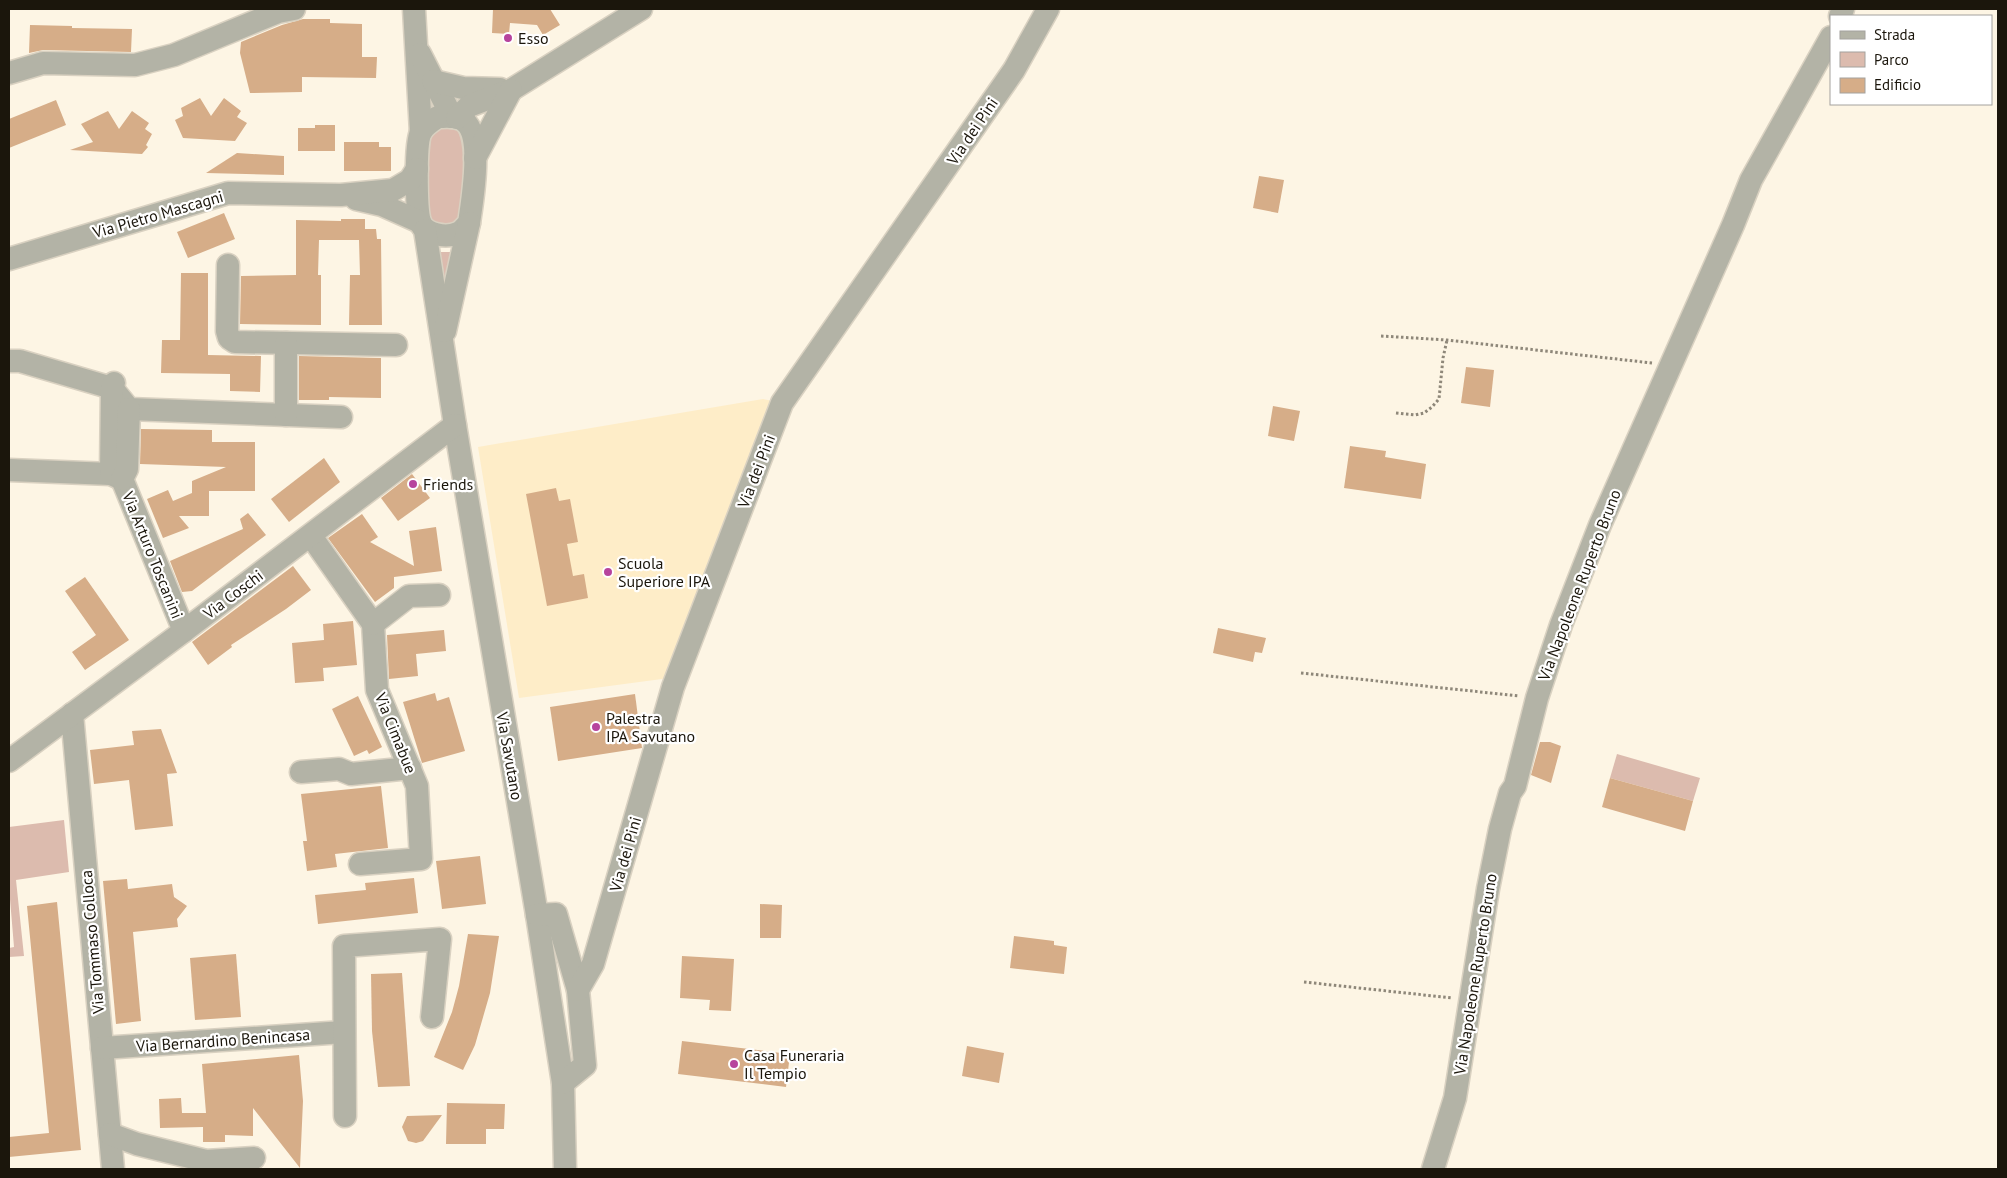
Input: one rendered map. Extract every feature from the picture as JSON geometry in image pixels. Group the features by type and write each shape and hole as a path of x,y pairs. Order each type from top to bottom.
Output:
{"street":[{"path":"9,73 43,63 135,65 174,55 278,12 294,9"},
{"path":"414,9 415,41 433,81 454,117"},
{"path":"454,117 469,106 511,90 641,9"},
{"name":"Via dei Pini","path":"578,990 594,964 673,687 782,403 1014,70 1048,9"},
{"name":"Via Napoleone Ruperto Bruno","path":"1433,1169 1455,1098 1488,888 1500,829 1510,793 1515,786 1537,698 1561,625 1600,525 1751,180 1830,39"},
{"name":"Via Savutano","path":"415,41 420,132 417,168 418,206 423,226 563,1082 566,1169"},
{"path":"433,81 463,88 511,90"},
{"path":"475,158 511,90"},
{"path":"420,132 438,117 454,117 463,119 470,127 474,141 475,158 469,223 442,344"},
{"path":"341,195 393,190 410,180 417,168"},
{"name":"Via Pietro Mascagni","path":"9,260 228,193 341,195"},
{"path":"341,195 382,205 444,236 459,233 469,223"},
{"path":"228,265 227,332 229,338 235,342 396,345"},
{"path":"286,343 286,415"},
{"path":"9,361 20,361 115,381"},
{"path":"9,470 116,477 127,468 129,409 115,381"},
{"path":"115,381 116,477"},
{"path":"129,409 341,417"},
{"name":"Via Coschi","path":"9,761 311,536 455,425"},
{"name":"Via Arturo Toscanini","path":"116,477 184,631"},
{"path":"311,536 373,624 409,596 439,595"},
{"name":"Via Cimabue","path":"360,864 421,859 417,786 377,690 373,624"},
{"name":"Via Tommaso Colloca","path":"72,714 113,1169"},
{"path":"301,772 339,769 351,774 410,768"},
{"path":"537,915 556,914 578,990 585,1065 563,1082"},
{"path":"345,1116 344,946 440,939 432,1017"},
{"name":"Via Bernardino Benincasa","path":"102,1048 344,1032"},
{"path":"110,1134 137,1144 206,1160 254,1158"}],"path":[{"path":"1381,336 1448,340 1670,365"},
{"path":"1396,413 1414,415 1424,413 1439,399 1443,358 1448,340"},
{"path":"1301,673 1537,698"},
{"path":"1304,982 1470,1000"}],"shaded area":[{"name":"Scuola Superiore IPA","path":"763,399 782,403 677,677 519,698 478,447"}],"green space":[{"path":"442,124 461,130 468,152 460,221 441,229 428,215 426,173 430,140 435,130"},
{"path":"435,252 453,252 445,296"},
{"path":"1617,754 1700,778 1693,801 1610,778"},
{"path":"64,820 69,872 16,880 24,956 9,957 9,948 14,947 9,887 9,827"}],"building":[{"path":"493,9 550,9 560,25 543,35 537,25 510,23 509,34 492,33"},
{"path":"303,19 330,19 330,23 362,24 362,57 377,57 376,78 302,77 302,92 250,93 240,53 241,42 282,25"},
{"path":"30,25 132,29 131,52 43,50 29,53"},
{"path":"200,98 211,116 224,98 241,111 237,117 247,123 235,141 183,138 175,120 183,116 181,108"},
{"path":"56,100 66,125 9,148 9,119"},
{"path":"108,111 119,129 132,111 149,123 145,129 152,134 146,145 148,147 142,154 70,150 93,142 81,124"},
{"path":"315,125 335,125 335,151 298,151 298,128 315,128"},
{"path":"344,142 379,142 379,147 391,147 391,171 344,171"},
{"path":"237,153 284,156 284,175 206,173"},
{"path":"1259,176 1284,180 1278,213 1253,208"},
{"path":"224,213 235,239 188,258 177,232"},
{"path":"341,219 365,219 365,229 376,229 377,239 381,239 382,325 349,325 350,275 360,275 359,240 319,240 318,275 321,275 321,325 240,324 241,276 296,275 296,220 341,221"},
{"path":"181,273 208,273 208,355 261,356 260,392 230,391 230,374 161,373 162,340 180,340"},
{"path":"299,356 381,358 381,398 329,397 329,400 299,400"},
{"path":"1466,367 1494,370 1490,407 1461,403"},
{"path":"1273,406 1300,411 1294,441 1268,436"},
{"path":"141,429 212,430 212,442 255,442 255,491 209,491 209,516 179,516 189,528 163,538 147,499 168,490 173,501 192,493 192,481 226,467 140,464"},
{"path":"1350,446 1386,451 1385,457 1426,464 1421,499 1344,488"},
{"path":"324,458 340,482 289,522 271,499"},
{"path":"412,474 430,498 398,521 381,498"},
{"path":"556,488 559,501 570,499 578,542 567,544 573,576 584,574 588,598 547,606 526,494"},
{"path":"248,513 266,535 192,591 182,592 170,561 243,529 240,519"},
{"path":"362,514 378,537 370,542 414,566 409,531 436,527 442,571 394,577 394,588 375,602 328,538"},
{"path":"293,566 311,590 231,645 232,647 208,665 192,642"},
{"path":"85,577 129,640 85,670 72,652 96,635 65,591"},
{"path":"353,621 357,665 323,668 324,681 295,683 292,643 324,640 323,624"},
{"path":"1218,628 1266,638 1262,653 1255,652 1253,662 1213,653"},
{"path":"444,630 446,651 416,654 418,676 389,679 387,635"},
{"path":"435,693 437,701 449,697 465,751 422,763 403,702"},
{"name":"Palestra IPA Savutano","path":"635,694 642,748 558,761 550,707"},
{"path":"358,696 382,747 369,754 367,750 354,756 332,709"},
{"path":"161,729 177,773 167,774 173,826 135,830 129,780 94,784 90,750 134,745 132,731"},
{"path":"1540,742 1550,742 1561,746 1551,783 1531,775"},
{"path":"1610,778 1693,801 1685,831 1602,807"},
{"path":"381,786 388,848 335,854 337,867 307,871 303,841 307,841 301,794"},
{"path":"480,856 486,904 442,909 436,861"},
{"path":"414,878 418,913 318,924 315,895 366,890 365,883"},
{"path":"127,879 128,889 172,884 174,897 187,906 177,919 178,927 133,932 141,1021 116,1024 103,881"},
{"path":"57,902 81,1150 9,1157 9,1137 49,1133 27,906"},
{"path":"760,904 782,905 781,938 760,938"},
{"path":"468,934 499,936 490,993 475,1045 463,1070 434,1057 452,1012 459,986"},
{"path":"1014,936 1054,941 1054,945 1067,947 1064,974 1010,968"},
{"path":"236,954 241,1017 195,1020 190,958"},
{"path":"682,956 734,959 731,1011 709,1010 710,1000 680,998"},
{"path":"402,973 410,1086 378,1087 372,1031 371,974"},
{"name":"Casa Funeraria Il Tempio","path":"682,1041 790,1054 786,1087 678,1074"},
{"path":"967,1046 1004,1053 999,1083 962,1076"},
{"path":"299,1055 303,1101 300,1168 253,1108 253,1136 225,1135 225,1142 203,1142 203,1127 160,1128 159,1099 181,1098 182,1113 206,1113 202,1064"},
{"path":"447,1103 505,1104 504,1129 486,1129 486,1144 446,1144"},
{"path":"442,1115 423,1141 416,1143 408,1141 402,1127 407,1116"}],"place":[{"name":"Esso","path":"508,38"},
{"name":"Friends","path":"413,484"},
{"name":"Scuola Superiore IPA","path":"608,572"},
{"name":"Palestra IPA Savutano","path":"596,727"},
{"name":"Casa Funeraria Il Tempio","path":"734,1064"}]}
